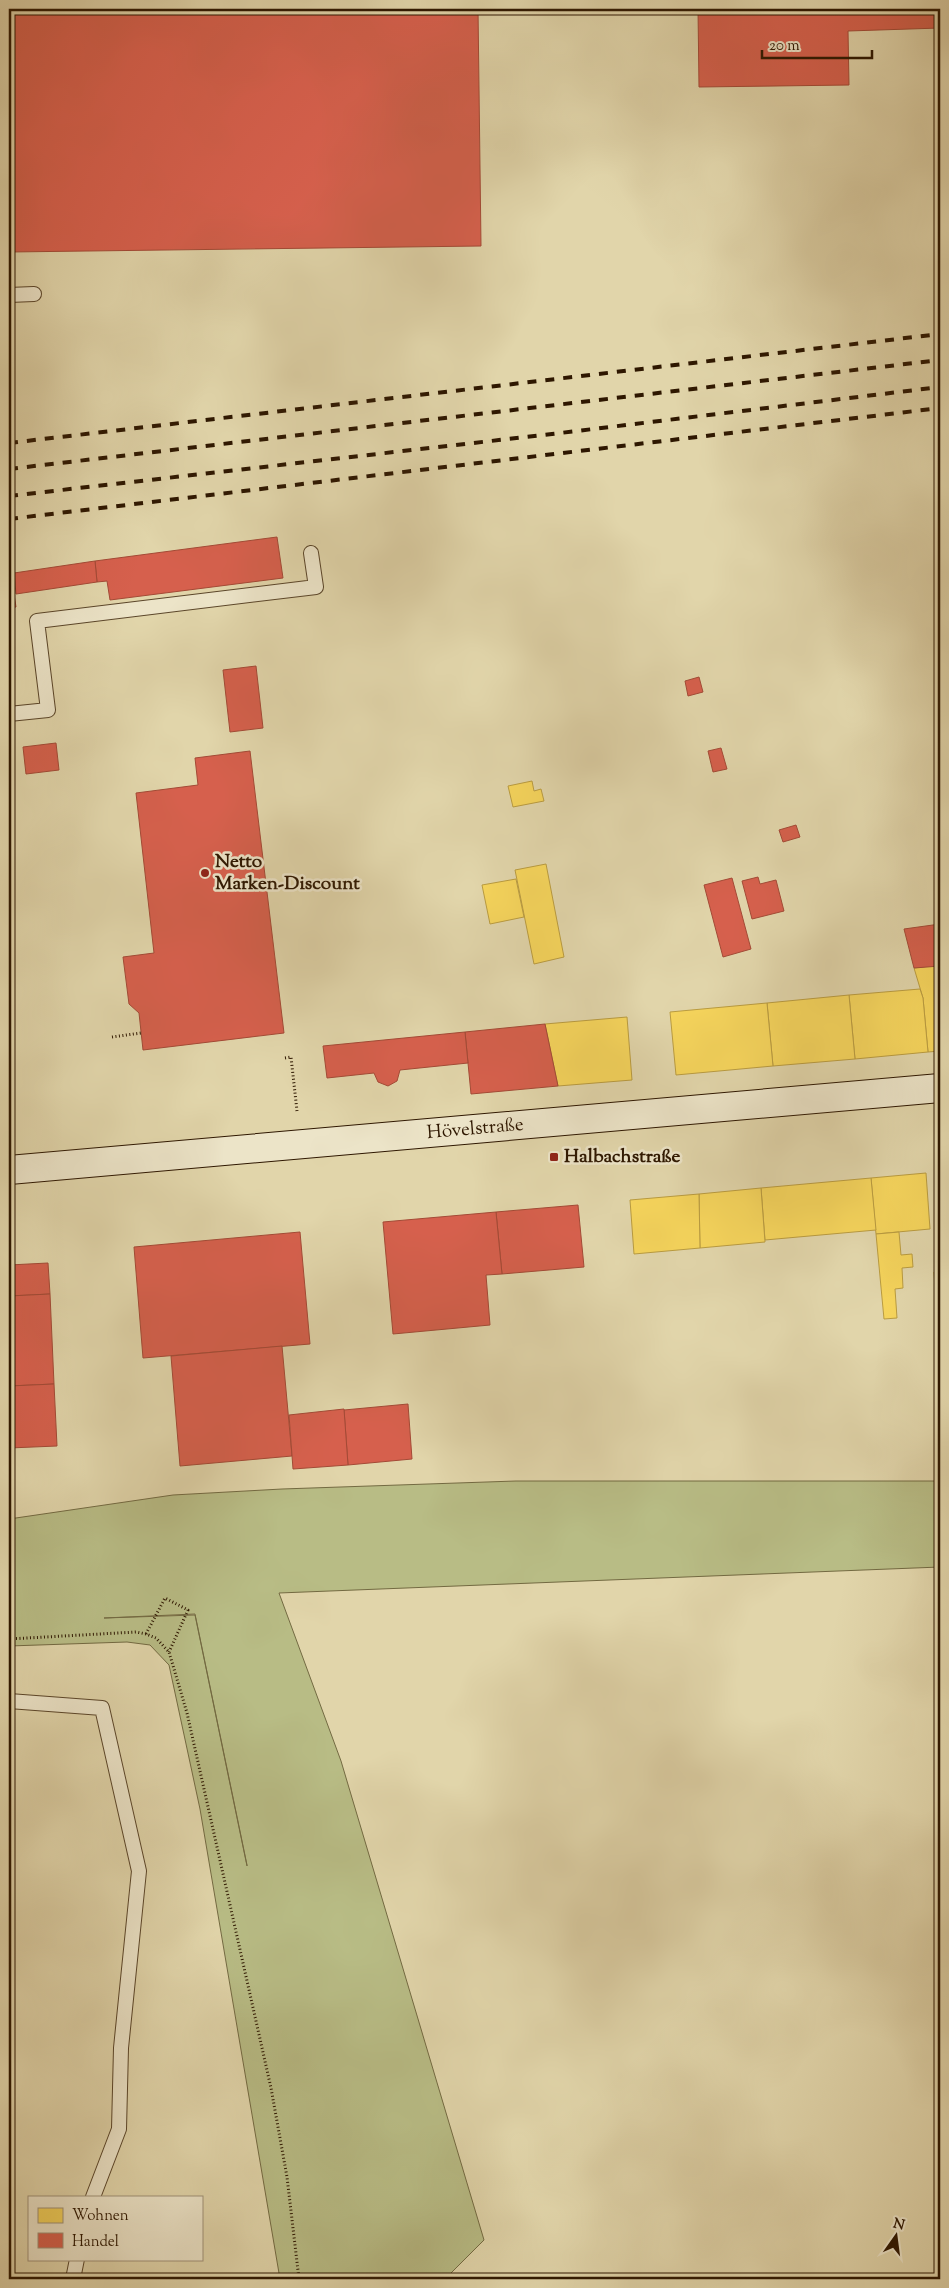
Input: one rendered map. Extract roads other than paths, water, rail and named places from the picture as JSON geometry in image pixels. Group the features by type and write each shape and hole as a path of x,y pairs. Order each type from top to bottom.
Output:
{"main road":[{"name":"Hövelstraße","path":"9,1170 940,1088"}],"lane":[{"path":"9,295 34,294"},
{"path":"9,714 48,710 37,621 316,587 311,553"},
{"path":"9,1701 102,1708 139,1871 121,2048 119,2129 93,2196"},
{"path":"73,2279 77,2260"}],"railway":[{"path":"9,443 940,334"},
{"path":"9,469 940,360"},
{"path":"9,496 552,434 940,387"},
{"path":"9,519 940,408"}],"place":[{"name":"Netto Marken-Discount","path":"205,873"},
{"name":"Halbachstraße","path":"554,1157"}]}
